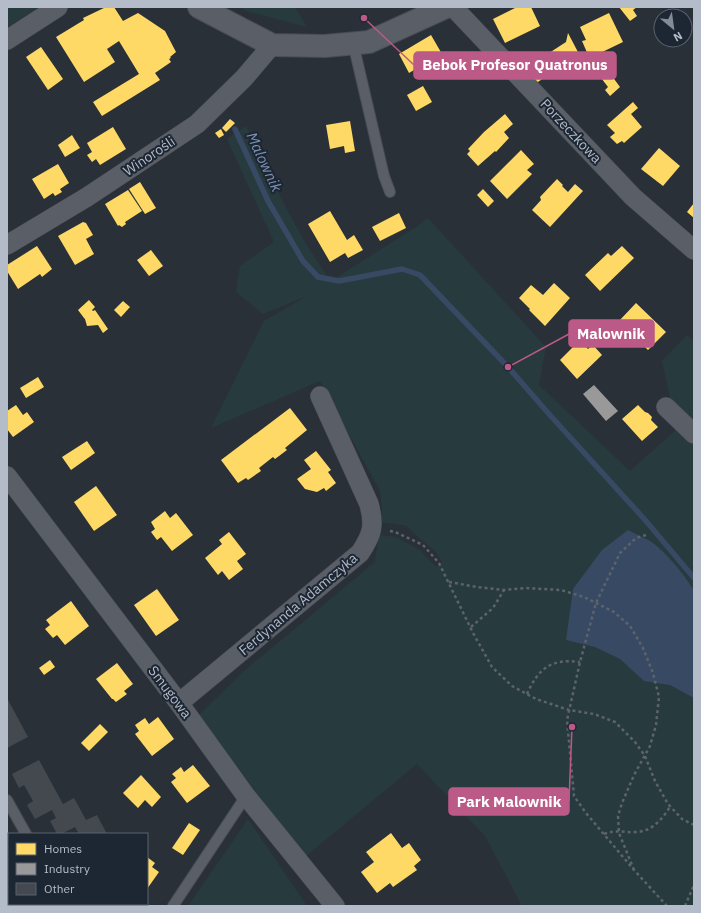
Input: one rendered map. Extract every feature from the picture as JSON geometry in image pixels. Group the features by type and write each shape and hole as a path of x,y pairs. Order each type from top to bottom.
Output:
{"street":[{"path":"7,40 57,7"},
{"path":"200,7 272,45 325,46 369,42 446,7"},
{"name":"Porzeczkowa","path":"453,7 633,198 694,250"},
{"name":"Winorośli","path":"7,245 87,197 197,124 244,78 272,45"},
{"name":"Ferdynanda Adamczyka","path":"179,703 360,553 369,540 373,516 369,504 320,396"},
{"path":"666,407 694,434"},
{"name":"Smugowa","path":"7,476 179,703 246,796 335,906"}],"lane":[{"path":"353,43 384,176 390,192"},
{"path":"173,906 246,796"},
{"path":"7,800 25,833"}],"path":[{"path":"372,528 395,532 423,545 439,564 492,667 512,686 536,699 569,710 594,714 615,722 635,742 645,756 655,781 670,807 682,819 694,825"},
{"path":"646,535 636,538 620,553 596,603 580,662 567,720 574,796 634,870 667,906"},
{"path":"449,582 504,590 525,588 561,590 584,597 614,612 630,626 643,648 654,673 659,697 656,725 650,746 634,775 618,816 618,831 634,870"},
{"path":"471,627 493,608 504,590"},
{"path":"527,694 531,684 540,671 555,663 566,660 580,662"},
{"path":"604,834 612,831 636,832 648,829 661,820 670,807"},
{"path":"685,906 694,885"}],"green space":[{"path":"7,7 39,7 7,27"},
{"path":"239,7 295,7 307,27 246,11"},
{"path":"246,126 296,225 318,263 331,281 428,218 546,347 539,385 630,471 677,429 662,361 687,335 694,342 694,906 522,906 485,836 417,764 305,857 199,715 244,671 375,562 379,535 396,537 420,550 436,567 442,562 435,551 407,526 381,522 382,510 380,491 320,381 211,428 264,321 307,296 263,314 236,292 240,266 274,242 227,139"},
{"path":"248,819 307,906 188,906"}],"water":[{"path":"628,530 650,541 662,550 680,571 694,591 694,698 670,685 644,681 620,659 595,647 566,640 573,589 602,550"}],"building: Homes":[{"path":"106,7 114,7 123,21 138,13 165,31 176,52 169,59 171,62 155,73 160,80 102,116 93,102 139,74 119,41 107,49 115,62 84,82 56,37 84,20 83,18"},
{"path":"517,7 531,7 540,26 505,43 493,19"},
{"path":"619,7 637,7 633,10 637,16 630,21"},
{"path":"609,13 623,42 589,57 582,41 586,40 580,27"},
{"path":"568,33 579,54 535,84 525,71 533,66 532,64 566,42"},
{"path":"431,35 442,54 430,61 433,66 423,73 419,67 409,73 399,54"},
{"path":"41,47 63,79 48,90 26,57"},
{"path":"606,68 620,87 610,96 605,90 608,87 598,74"},
{"path":"423,86 432,102 416,111 407,95"},
{"path":"633,102 638,108 631,114 642,127 624,143 622,141 617,144 610,137 615,133 607,125"},
{"path":"505,114 513,124 504,132 509,138 496,152 495,151 478,166 467,154 470,151 468,149 484,132"},
{"path":"230,119 235,123 226,132 222,128"},
{"path":"350,121 355,151 345,153 344,146 330,149 326,125"},
{"path":"113,127 126,149 100,165 96,159 92,162 87,155 92,152 87,143"},
{"path":"221,129 224,135 219,138 215,133"},
{"path":"72,135 80,148 65,157 58,145"},
{"path":"659,148 680,166 663,186 641,169"},
{"path":"521,150 534,164 527,170 532,174 507,199 490,181"},
{"path":"58,164 69,183 60,189 62,192 55,196 53,193 44,199 32,179"},
{"path":"557,179 568,192 575,184 583,191 550,227 532,210 541,200 540,197"},
{"path":"140,182 156,208 145,214 129,189"},
{"path":"483,189 494,201 488,207 477,195"},
{"path":"128,190 142,211 125,222 126,224 122,227 119,225 118,226 105,204"},
{"path":"694,203 694,218 687,212"},
{"path":"330,211 347,240 354,235 363,250 348,258 345,253 330,262 308,224"},
{"path":"399,213 406,228 380,241 372,227"},
{"path":"83,222 86,223 93,235 86,239 94,254 75,265 58,236"},
{"path":"37,246 52,269 42,277 40,274 18,289 7,271 7,265"},
{"path":"622,246 634,258 600,291 585,275 608,253 611,256"},
{"path":"151,250 163,266 149,276 137,260"},
{"path":"554,283 570,298 545,326 519,298 531,285 543,295"},
{"path":"89,300 95,307 92,310 95,310 108,329 103,333 98,325 87,326 85,319 78,310"},
{"path":"123,301 130,307 121,317 114,310"},
{"path":"636,303 666,332 648,350 641,343 638,347 630,338 633,335 619,321"},
{"path":"580,340 588,349 593,345 602,355 577,379 560,360"},
{"path":"38,377 44,387 26,398 20,388"},
{"path":"16,405 23,415 27,412 34,422 13,437 7,429 7,411"},
{"path":"638,405 652,417 651,420 658,427 642,441 622,419"},
{"path":"290,408 307,430 285,448 287,450 275,459 273,457 259,468 261,471 248,480 246,478 238,483 221,460"},
{"path":"87,441 95,453 71,470 62,457"},
{"path":"316,451 331,470 328,472 336,483 326,491 324,488 317,492 305,489 297,479 311,469 304,460"},
{"path":"96,486 117,515 94,531 74,502"},
{"path":"165,511 170,518 176,513 193,535 172,551 161,537 157,540 151,532 155,529 151,522"},
{"path":"229,532 246,554 237,561 243,569 229,580 222,571 218,575 205,558 222,544 219,540"},
{"path":"157,589 179,620 156,636 134,605"},
{"path":"71,601 89,626 65,645 57,635 53,638 45,629 50,625 46,620"},
{"path":"50,660 55,667 44,675 39,668"},
{"path":"117,663 133,684 124,691 127,694 116,702 96,679"},
{"path":"158,717 174,739 152,756 135,734 139,731 135,725 145,718 149,724"},
{"path":"100,724 108,732 89,751 81,743"},
{"path":"193,765 210,786 187,803 171,782 176,778 172,774 181,767 184,772"},
{"path":"141,775 161,797 152,807 145,800 138,808 123,793"},
{"path":"189,823 200,830 183,855 172,848"},
{"path":"391,833 402,848 409,843 421,860 414,866 417,870 393,887 390,883 377,893 361,872 374,862 366,852"},
{"path":"148,858 155,863 152,867 159,872 148,888"},
{"path":"50,905 51,906 35,906"}],"building: Industry":[{"path":"594,385 618,411 606,421 583,394"}],"building: Other":[{"path":"7,698 28,737 7,748"},
{"path":"39,760 63,804 74,798 86,820 97,815 106,833 78,833 75,827 63,833 56,833 50,821 56,818 52,810 35,819 27,805 33,801 24,785 19,788 12,774"},
{"path":"8,842 7,862 7,843"}],"waterway":[{"name":"Malownik","path":"235,129 268,201 303,261 318,277 339,281 402,269 420,275 508,367 646,521 694,578"}],"place":[{"name":"Bebok Profesor Quatronus","path":"364,18"},
{"name":"Malownik","path":"508,367"},
{"name":"Park Malownik","path":"572,727"}]}
